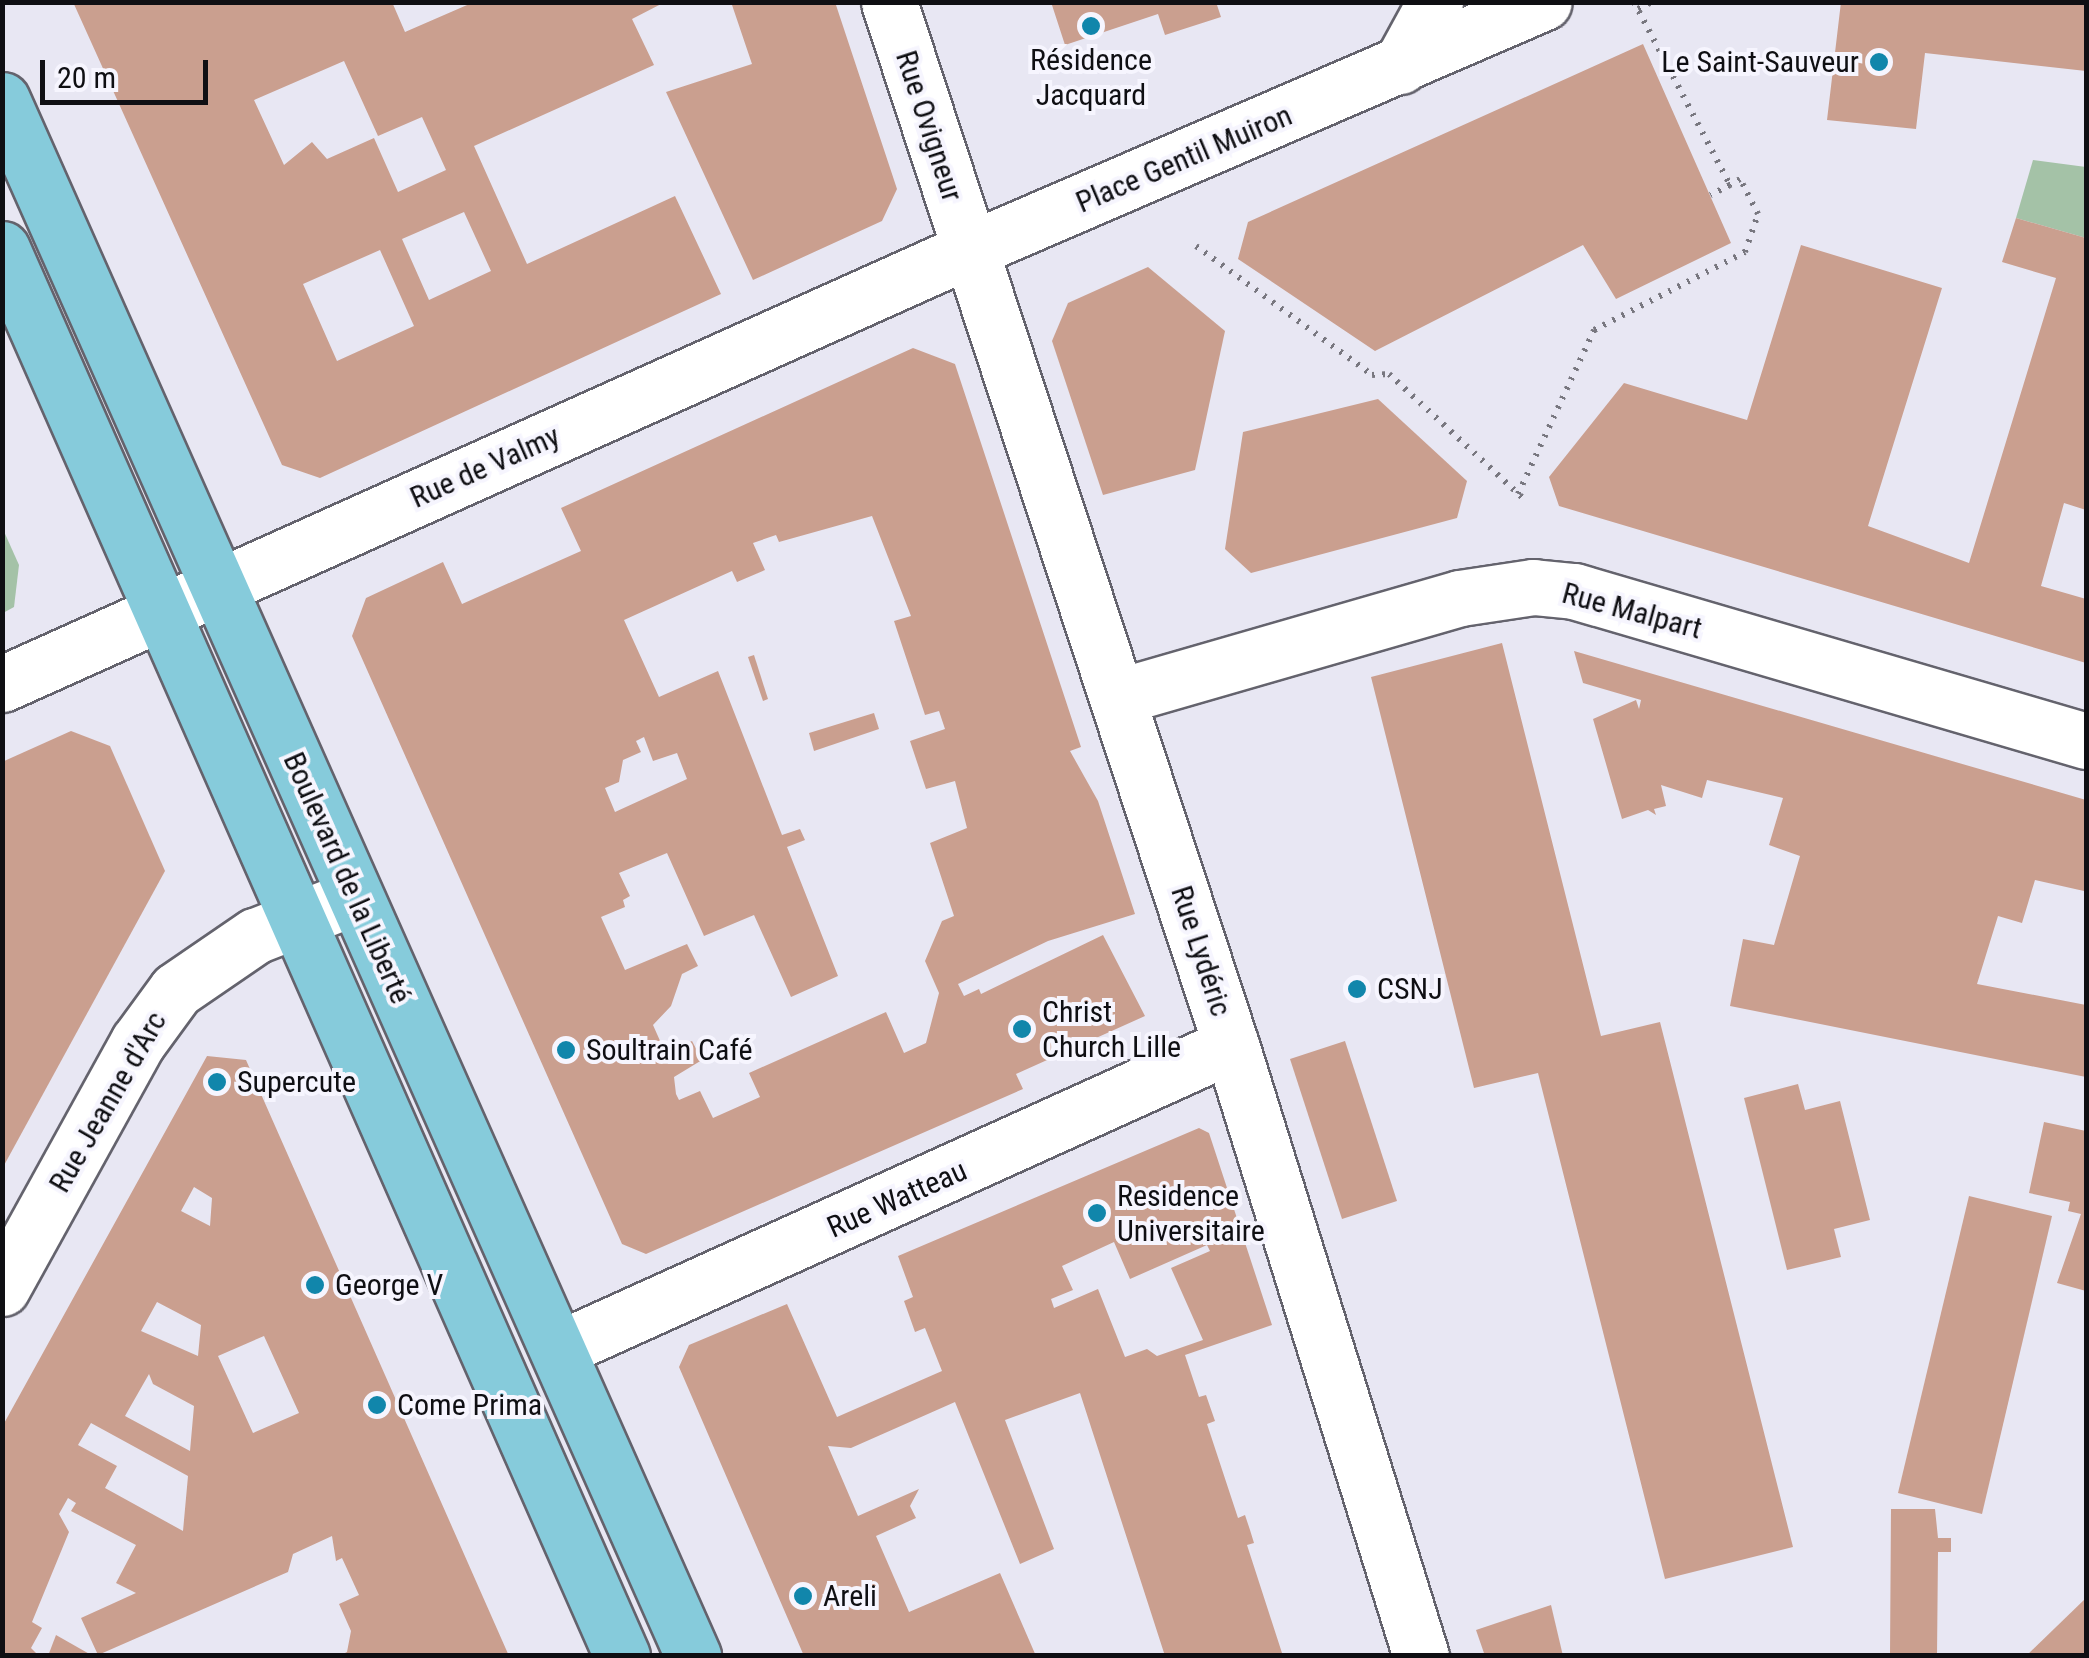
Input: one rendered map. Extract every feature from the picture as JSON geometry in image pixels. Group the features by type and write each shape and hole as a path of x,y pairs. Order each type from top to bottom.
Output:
{"main road":[{"name":"Boulevard de la Liberté","path":"2,100 355,898 561,1348 692,1656"},
{"path":"2,249 293,919 622,1656"}],"street":[{"name":"Rue Ovigneur","path":"888,2 967,251"},
{"path":"1400,66 1435,2"},
{"name":"Place Gentil Muiron","path":"967,251 1544,2"},
{"name":"Rue de Valmy","path":"2,684 967,251"},
{"name":"Rue Lydéric","path":"967,251 1231,1045 1421,1656"},
{"name":"Rue Malpart","path":"1117,697 1460,598 1533,586 1574,592 2086,741"},
{"name":"Rue Jeanne d'Arc","path":"2,1288 158,1011 201,968 293,919 355,898"},
{"name":"Rue Watteau","path":"561,1348 1231,1045"}],"path":[{"path":"1652,2 1636,6 1730,185"},
{"path":"1518,494 1594,330 1745,252 1758,214 1740,180 1710,195"},
{"path":"1196,246 1372,376 1389,374 1525,500"}],"green space":[{"path":"2033,160 2086,167 2086,238 2016,218"},
{"path":"2,527 19,565 14,607 3,613"}],"building":[{"path":"73,2 392,2 405,32 474,2 665,2 632,19 654,65 474,146 527,264 675,196 721,294 320,478 282,465","holes":["344,61 378,136 422,117 446,170 398,192 374,138 327,159 312,142 284,165 254,100","464,212 491,271 429,300 402,239","380,250 414,326 337,361 303,284"]},
{"path":"731,2 835,2 897,189 882,221 753,280 666,92 752,64"},
{"name":"Résidence Jacquard","path":"1051,2 1216,2 1221,17 1165,35 1158,14 1065,45"},
{"name":"Le Saint-Sauveur","path":"1841,2 2086,2 2086,71 1925,53 1916,129 1827,120"},
{"path":"1643,44 1731,243 1616,299 1583,245 1375,351 1238,259 1248,222"},
{"path":"2016,218 2086,238 2086,510 2064,503 2041,586 2086,599 2086,663 1559,506 1549,477 1624,383 1747,420 1801,245 1942,288 1868,526 1969,563 2056,278 2002,262"},
{"path":"1148,267 1225,331 1195,470 1103,495 1052,341 1068,303"},
{"path":"913,348 955,364 1081,747 1070,751 1098,801 1135,914 1048,941 958,984 964,996 979,989 981,994 1103,935 1145,1016 1016,1074 1023,1089 646,1254 622,1244 352,636 366,598 443,562 462,604 581,551 561,508","holes":["872,516 911,616 894,621 925,715 939,711 945,729 910,741 926,789 955,781 967,828 930,843 954,916 942,921 925,961 939,993 926,1043 904,1053 886,1012 749,1073 760,1097 713,1118 700,1091 679,1100 676,1094 674,1077 702,1060 692,1041 665,1052 653,1025 671,1006 682,974 698,966 687,944 625,970 601,917 625,907 623,900 630,896 619,873 667,853 704,936 754,915 791,997 838,976 787,847 805,840 800,829 782,835 718,671 659,697 624,620 732,571 737,582 765,570 753,543 776,535 779,542","644,737 653,761 677,753 687,779 615,812 605,788 619,782 623,760 641,752 636,741"]},
{"path":"1378,399 1467,481 1457,518 1251,573 1225,549 1243,432"},
{"path":"1502,643 1601,1036 1660,1022 1793,1547 1665,1579 1538,1073 1474,1088 1371,677"},
{"path":"1574,651 2086,800 2084,891 2035,880 2022,923 1998,916 1977,984 2086,1005 2086,1077 1730,1006 1743,939 1774,945 1800,856 1769,845 1783,798 1707,780 1702,798 1661,785 1666,806 1654,809 1656,815 1648,810 1622,819 1593,719 1636,700 1639,709 1641,700 1583,683"},
{"path":"754,655 768,699 763,701 748,657"},
{"path":"874,713 879,729 814,751 809,733"},
{"path":"71,731 110,746 165,871 2,1169 2,762"},
{"path":"1345,1041 1397,1201 1342,1219 1290,1059"},
{"path":"207,1056 246,1060 509,1656 339,1656 347,1652 351,1631 339,1604 359,1595 342,1558 336,1561 332,1536 293,1554 288,1572 98,1655 81,1618 136,1593 116,1583 136,1545 71,1511 76,1503 68,1498 59,1514 69,1532 32,1622 42,1628 31,1648 39,1656 2,1656 2,1427","holes":["194,1187 212,1198 210,1226 181,1211","157,1302 201,1325 198,1356 141,1331","264,1336 299,1413 253,1433 218,1356","149,1374 153,1384 194,1406 190,1451 125,1416","91,1423 188,1476 183,1531 105,1488 117,1466 78,1445"]},
{"path":"1798,1084 1805,1110 1840,1101 1870,1220 1834,1229 1841,1257 1787,1270 1744,1098"},
{"path":"2044,1122 2086,1131 2086,1291 2057,1283 2081,1214 2068,1211 2070,1202 2029,1193"},
{"path":"1199,1128 1209,1133 1272,1325 1185,1355 1199,1397 1206,1395 1215,1421 1207,1424 1238,1518 1245,1515 1250,1530 1254,1543 1247,1545 1282,1653 1290,1656 1165,1656 1080,1393 1005,1420 1054,1549 1020,1564 955,1402 851,1448 828,1446 858,1516 919,1489 910,1506 916,1518 876,1536 909,1612 1000,1573 1036,1656 804,1656 679,1367 689,1345 787,1304 837,1417 942,1371 925,1328 915,1332 904,1301 913,1297 898,1256","holes":["1114,1242 1130,1279 1207,1245 1210,1251 1171,1268 1203,1340 1157,1356 1147,1349 1125,1357 1098,1289 1054,1308 1051,1299 1073,1290 1062,1266"]},
{"path":"1969,1196 2052,1216 1982,1514 1898,1493"},
{"path":"1891,1509 1935,1509 1938,1538 1951,1538 1951,1552 1938,1552 1937,1656 1890,1656"},
{"path":"2086,1598 2086,1656 2026,1656"},
{"path":"1551,1605 1563,1656 1485,1656 1476,1630"},
{"path":"56,1635 93,1656 48,1656"}],"place":[{"name":"Résidence Jacquard","path":"1091,26"},
{"name":"Le Saint-Sauveur","path":"1879,62"},
{"name":"CSNJ","path":"1357,989"},
{"name":"Christ Church Lille","path":"1022,1029"},
{"name":"Soultrain Café","path":"566,1050"},
{"name":"Supercute","path":"217,1082"},
{"name":"Residence Universitaire","path":"1097,1213"},
{"name":"George V","path":"315,1285"},
{"name":"Come Prima","path":"377,1405"},
{"name":"Areli","path":"803,1596"}]}
